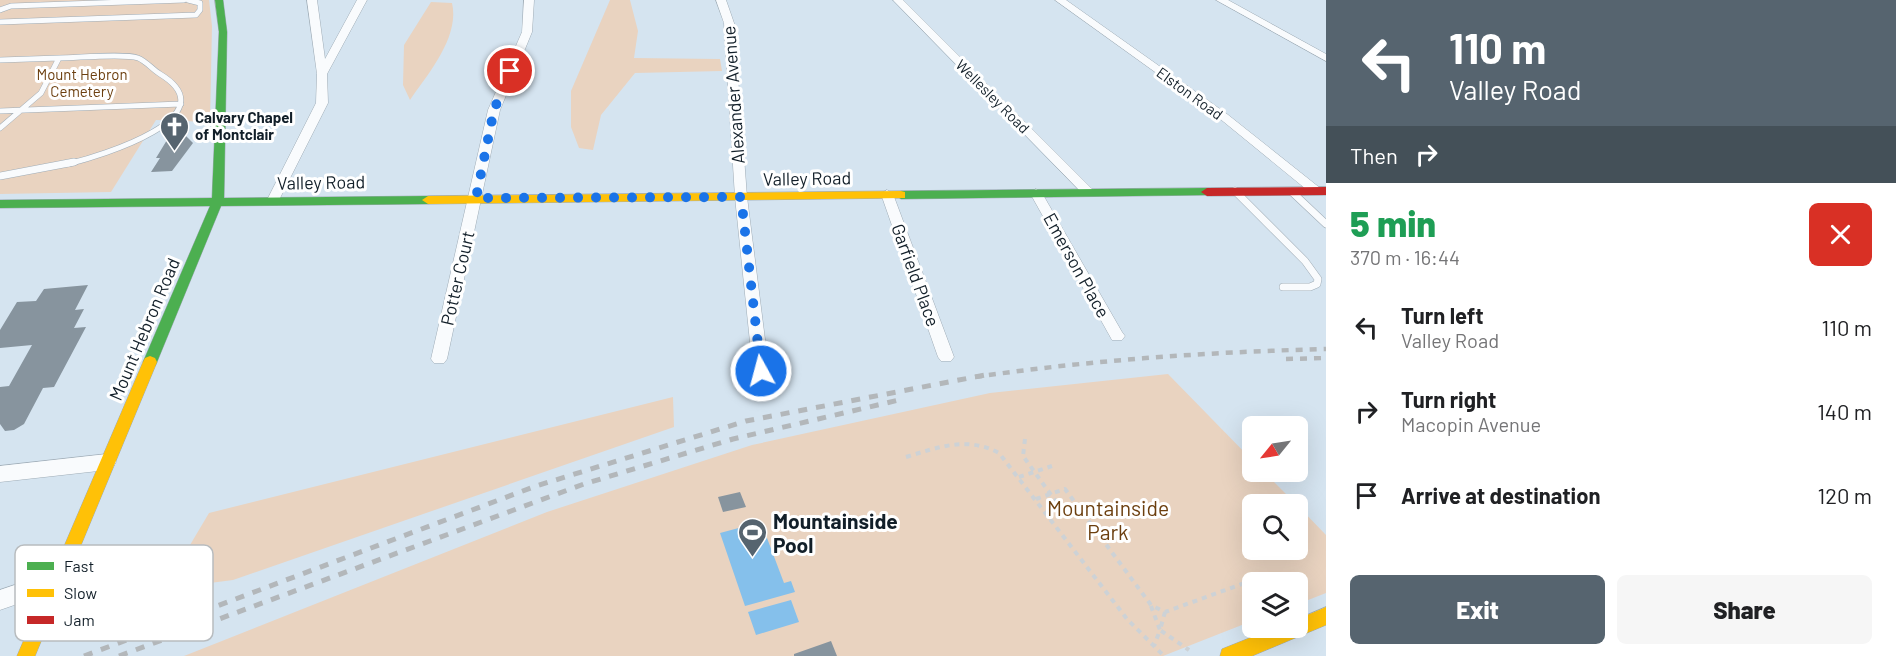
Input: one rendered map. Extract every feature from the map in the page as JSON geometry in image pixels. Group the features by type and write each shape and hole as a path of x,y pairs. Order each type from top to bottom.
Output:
{"main road":[{"name":"Mount Hebron Road","path":"73,545 218,201 223,32 219,0"},
{"name":"Valley Road","path":"0,204 1234,190 1321,191"},
{"path":"1229,656 1326,616"},
{"name":"Mount Hebron Road","path":"26,656 33,641"}],"street":[{"path":"273,200 322,103 322,74 312,0"},
{"path":"322,74 362,0"},
{"name":"Potter Court","path":"439,359 494,110 527,32 529,0"},
{"name":"Alexander Avenue","path":"721,0 729,23 741,197 761,371"},
{"name":"Wellesley Road","path":"898,0 1088,192"},
{"name":"Elston Road","path":"1060,0 1223,116 1321,191"},
{"path":"1221,0 1326,58"},
{"name":"Emerson Place","path":"1036,193 1117,336"},
{"name":"Garfield Place","path":"886,194 946,357"},
{"path":"0,474 107,462"},
{"path":"0,600 15,595"}],"lane":[{"path":"0,13 11,6 15,0"},
{"path":"0,22 196,15 200,10 200,3 186,0 11,6"},
{"path":"0,60 135,57 144,61 155,71 172,79 182,96 181,104 169,122 128,145 20,175 0,176"},
{"path":"0,128 41,93 59,58"},
{"path":"0,111 181,104"},
{"path":"1234,190 1315,272 1318,279 1317,284 1310,287 1283,288"},
{"path":"1291,190 1326,224"}],"path":[{"path":"1025,439 1023,456 1062,510"},
{"path":"906,457 954,443 975,442 999,453 1020,477 1127,619 1164,656"},
{"path":"1020,477 1052,466"},
{"path":"1036,499 1065,489 1151,605 1160,630 1189,650"},
{"path":"1047,515 1077,505"},
{"path":"1151,605 1165,612 1242,584"},
{"path":"1154,646 1165,612"}],"green space":[{"name":"Mount Hebron Cemetery","path":"0,0 209,0 212,26 210,122 156,120 111,192 0,194"},
{"path":"610,0 630,0 638,31 634,58 720,59 722,71 635,73 601,115 593,150 579,148 571,127 571,91"},
{"path":"431,2 452,3 451,29 441,54 410,100 403,85 404,45"},
{"name":"Mountainside Park","path":"1168,374 1242,450 1242,482 1274,482 1286,494 1242,494 1242,560 1308,560 1308,516 1326,535 1326,593 1308,600 1308,572 1242,572 1242,625 1163,656 184,656 547,512 752,445 990,393"},
{"path":"673,397 674,427 233,580 213,583 213,545 190,545 209,513"}],"water":[{"name":"Mountainside Pool","path":"761,522 784,583 791,581 795,592 745,606 720,533"},
{"path":"791,600 799,622 756,635 748,612"}],"building":[{"name":"Calvary Chapel of Montclair","path":"185,135 193,143 172,171 151,172 167,140"},
{"path":"88,285 75,310 84,309 74,328 86,327 54,387 43,388 24,424 14,430 5,431 0,424 0,387 9,386 32,345 0,348 0,330 17,302 36,301 44,289"},
{"path":"740,492 746,507 723,512 718,497"},
{"path":"831,641 837,656 794,656 794,654"}],"railway":[{"path":"975,377 1150,358 1326,349"},
{"path":"1286,359 1326,358"},
{"path":"213,607 536,486 746,421 985,375"},
{"path":"213,621 584,484 733,439 899,400"},
{"path":"84,656 124,641"},
{"path":"119,656 160,641"}],"traffic: fast":[{"path":"150,362 218,200 223,32 219,0"},
{"path":"901,195 1207,192"},
{"path":"0,204 428,200"}],"traffic: slow":[{"path":"428,200 901,195"},
{"path":"73,545 150,362"},
{"path":"1229,656 1326,616"},
{"path":"26,656 32,641"}],"traffic: jam":[{"path":"1207,192 1326,191"}],"place":[{"name":"Calvary Chapel of Montclair","path":"174,152"},
{"name":"Mountainside Pool","path":"752,558"}],"route":[{"path":"510,71 494,110 476,198 545,200 741,197 761,371"}]}
